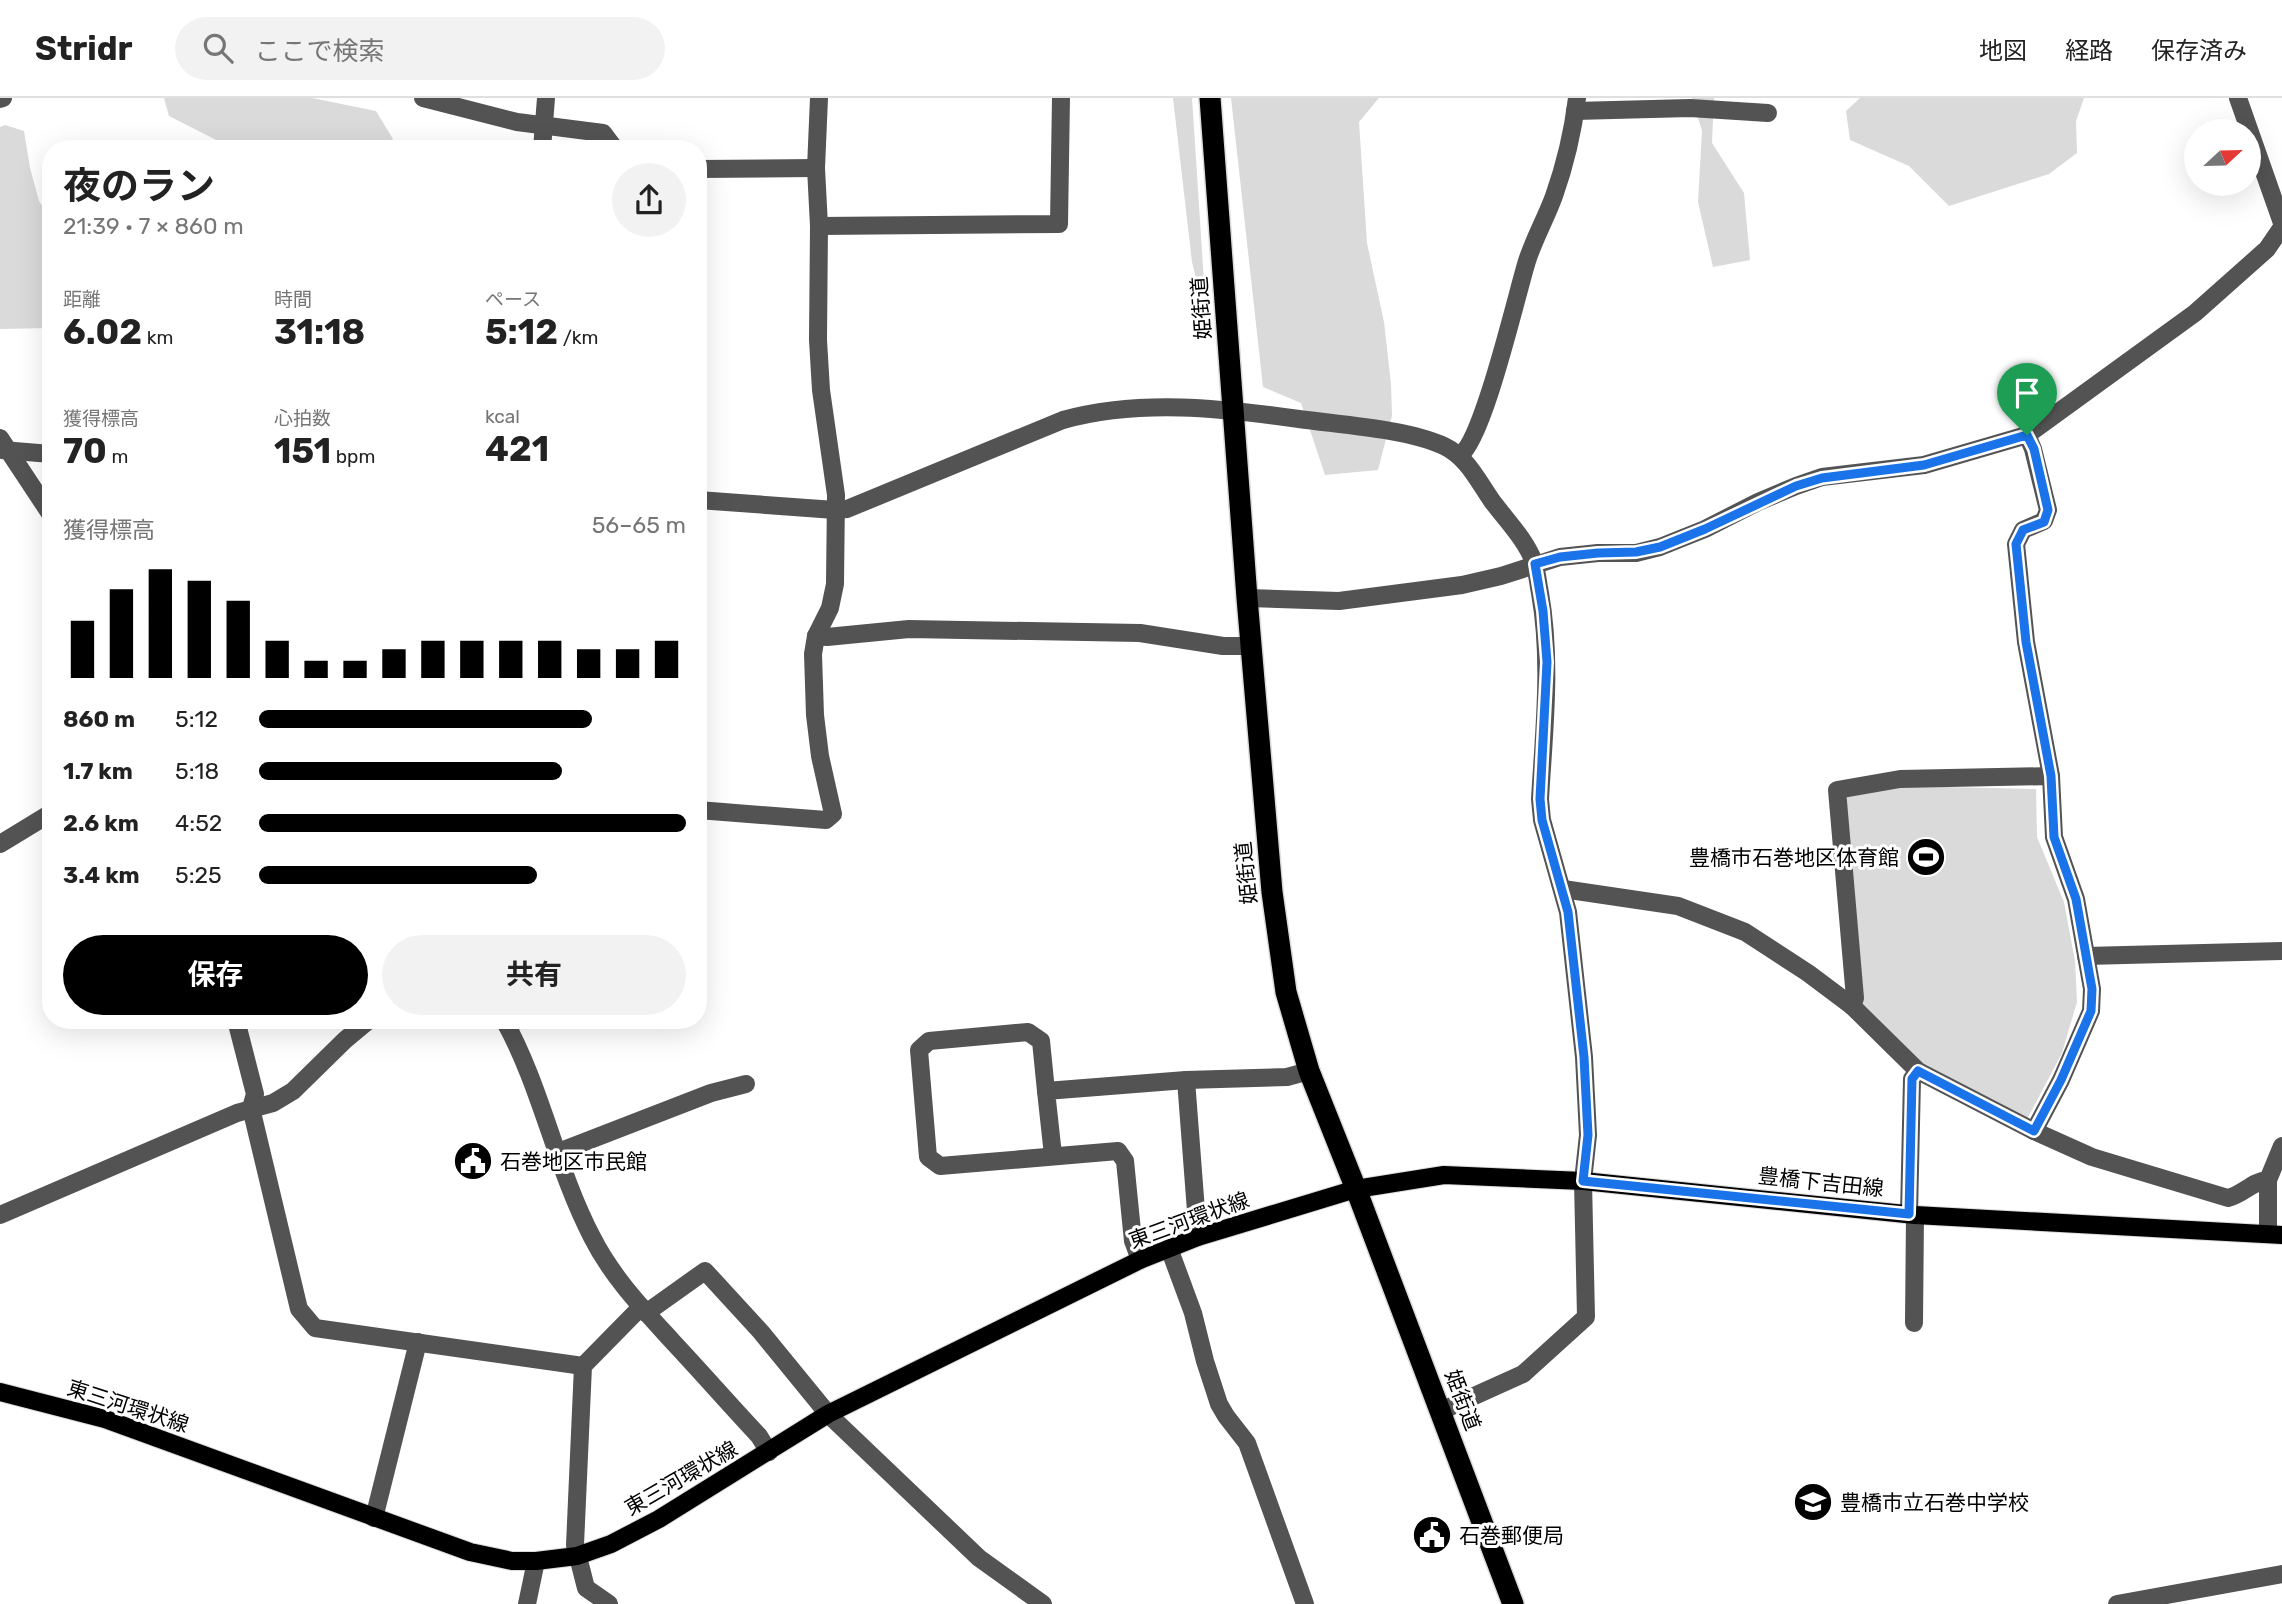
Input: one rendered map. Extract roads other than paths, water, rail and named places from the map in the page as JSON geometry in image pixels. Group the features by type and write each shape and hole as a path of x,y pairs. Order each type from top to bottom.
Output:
{"highway":[{"name":"姫街道","path":"1210,98 1251,646 1272,892 1286,992 1309,1071 1513,1604"}],"main road":[{"name":"豊橋下吉田線","path":"1356,1189 1444,1175 1583,1181 1912,1215 2275,1234"},
{"name":"東三河環状線","path":"0,1392 105,1419 470,1552 512,1561 536,1562 577,1556 611,1544 659,1519 828,1414 1140,1260 1198,1237 1356,1189"}],"street":[{"path":"423,98 545,127 603,132 609,140"},
{"path":"543,140 545,98"},
{"path":"707,811 826,820 833,814 815,715 813,654 816,636 830,608 835,584 835,495 821,390 818,340 819,226 816,168 819,98"},
{"path":"819,226 1059,225 1061,98"},
{"path":"1247,598 1339,601 1462,585 1560,557 1636,552 1660,547 1796,486 1822,478 1924,465 2027,435 2194,313 2267,249 2282,225 2238,98"},
{"path":"1460,455 1465,452 1475,435 1510,328 1528,258 1565,160 1576,105 1768,113"},
{"path":"707,169 816,168"},
{"path":"707,501 847,509 1063,420 1092,412 1190,407 1233,410 1393,432 1443,445 1460,455 1524,542 1535,564 1543,611 1547,662 1540,799 1542,820 1568,912 1584,1057 1588,1135 1583,1181 1586,1317 1523,1374 1441,1411"},
{"path":"2027,435 2034,449 2048,510 2044,522 2023,530 2016,544 2026,642 2051,776 2054,837 2076,899 2092,989 2091,1011 2061,1080 2034,1131"},
{"path":"3,446 42,452"},
{"path":"3,446 42,502"},
{"path":"816,636 827,638 909,629 1140,633 1223,646 1251,646"},
{"path":"1852,1006 1854,998 1837,790 1900,779 2051,776"},
{"path":"0,844 42,818"},
{"path":"1563,889 1678,906 1745,932 1808,973 1852,1006 1918,1071 2034,1131 2092,1157 2228,1198 2240,1195 2257,1181 2268,1180"},
{"path":"2086,956 2282,951"},
{"path":"238,1029 255,1094 251,1108 299,1309 306,1320 315,1328 583,1366"},
{"path":"0,1215 237,1113 273,1103 293,1091 358,1029"},
{"path":"511,1029 567,1184 592,1238 615,1275 759,1436 769,1452"},
{"path":"1053,1155 1041,1041 1028,1032 929,1041 919,1050 928,1157 940,1166 1118,1151 1125,1161 1133,1241 1140,1260"},
{"path":"1046,1091 1186,1080 1287,1077 1309,1071"},
{"path":"1914,1324 1912,1079 1918,1071"},
{"path":"1186,1080 1198,1237"},
{"path":"556,1153 711,1093 746,1084"},
{"path":"2275,1234 2268,1180 2282,1146"},
{"path":"1169,1248 1193,1313 1219,1404 1247,1443 1305,1604"},
{"path":"609,1604 586,1588 575,1545 583,1366 644,1310 705,1271 761,1332 828,1414 979,1558 1043,1604"},
{"path":"374,1518 418,1342"},
{"path":"527,1604 536,1562"},
{"path":"2117,1604 2282,1574"}],"place":[{"name":"豊橋市石巻地区体育館","path":"1926,857"},
{"name":"石巻地区市民館","path":"473,1161"},
{"name":"豊橋市立石巻中学校","path":"1813,1502"},
{"name":"石巻郵便局","path":"1432,1535"}]}
